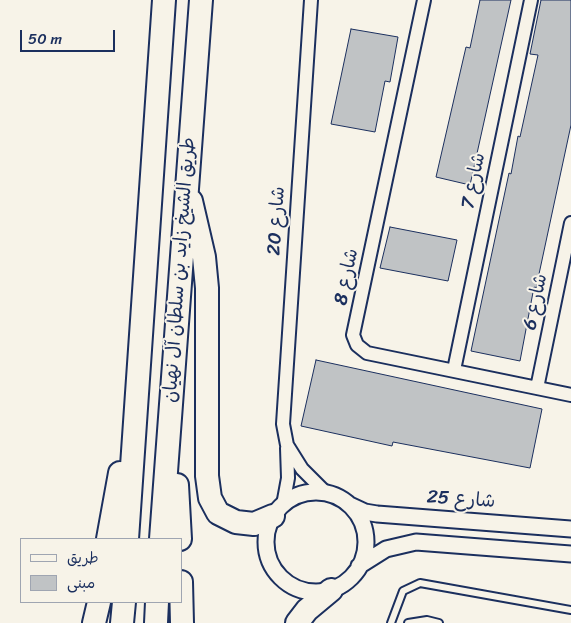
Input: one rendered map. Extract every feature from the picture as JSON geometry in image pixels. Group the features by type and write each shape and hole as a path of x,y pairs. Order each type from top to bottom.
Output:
{"highway":[{"name":"طريق الشيخ زايد بن سلطان آل نهيان","path":"127,538 164,0"},
{"name":"طريق الشيخ زايد بن سلطان آل نهيان","path":"161,538 201,0"},
{"path":"186,185 200,237 206,274 208,331 207,476 210,498 218,513 236,522 254,524 278,510"},
{"path":"108,538 137,378"},
{"path":"172,381 180,538"},
{"path":"297,623 307,610 331,590"},
{"path":"94,623 99,603"},
{"path":"122,623 124,603"},
{"path":"156,623 157,603"},
{"path":"182,603 182,623"}],"street":[{"name":"شارع 20","path":"278,510 288,478 283,404 311,0"},
{"name":"شارع 8","path":"424,0 354,335 357,345 366,353 571,395"},
{"name":"شارع 7","path":"454,370 531,0"},
{"name":"شارع 6","path":"537,388 571,223"},
{"name":"شارع 20","path":"287,445 302,469 326,494"},
{"path":"326,494 349,505 360,519 365,536 364,553 359,566 346,582 331,590 305,592 289,585 276,574 266,550 267,532 278,510 300,495 326,494"},
{"name":"شارع 25","path":"349,505 365,512 377,514 571,529"},
{"path":"359,566 386,549 416,542 571,554"}],"lane":[{"path":"390,623 403,590 420,583 571,610"},
{"path":"408,623 427,620 439,623"}],"building":[{"path":"480,0 511,0 470,185 436,177 466,47 470,48"},
{"path":"541,0 571,0 571,125 536,288 534,287 520,361 471,351 509,173 511,174 518,136 520,137 538,55 530,54"},
{"path":"351,29 398,37 390,82 385,81 375,132 331,124"},
{"path":"390,227 457,240 448,281 380,268"},
{"path":"316,360 542,409 530,468 393,442 392,446 301,426"}]}
